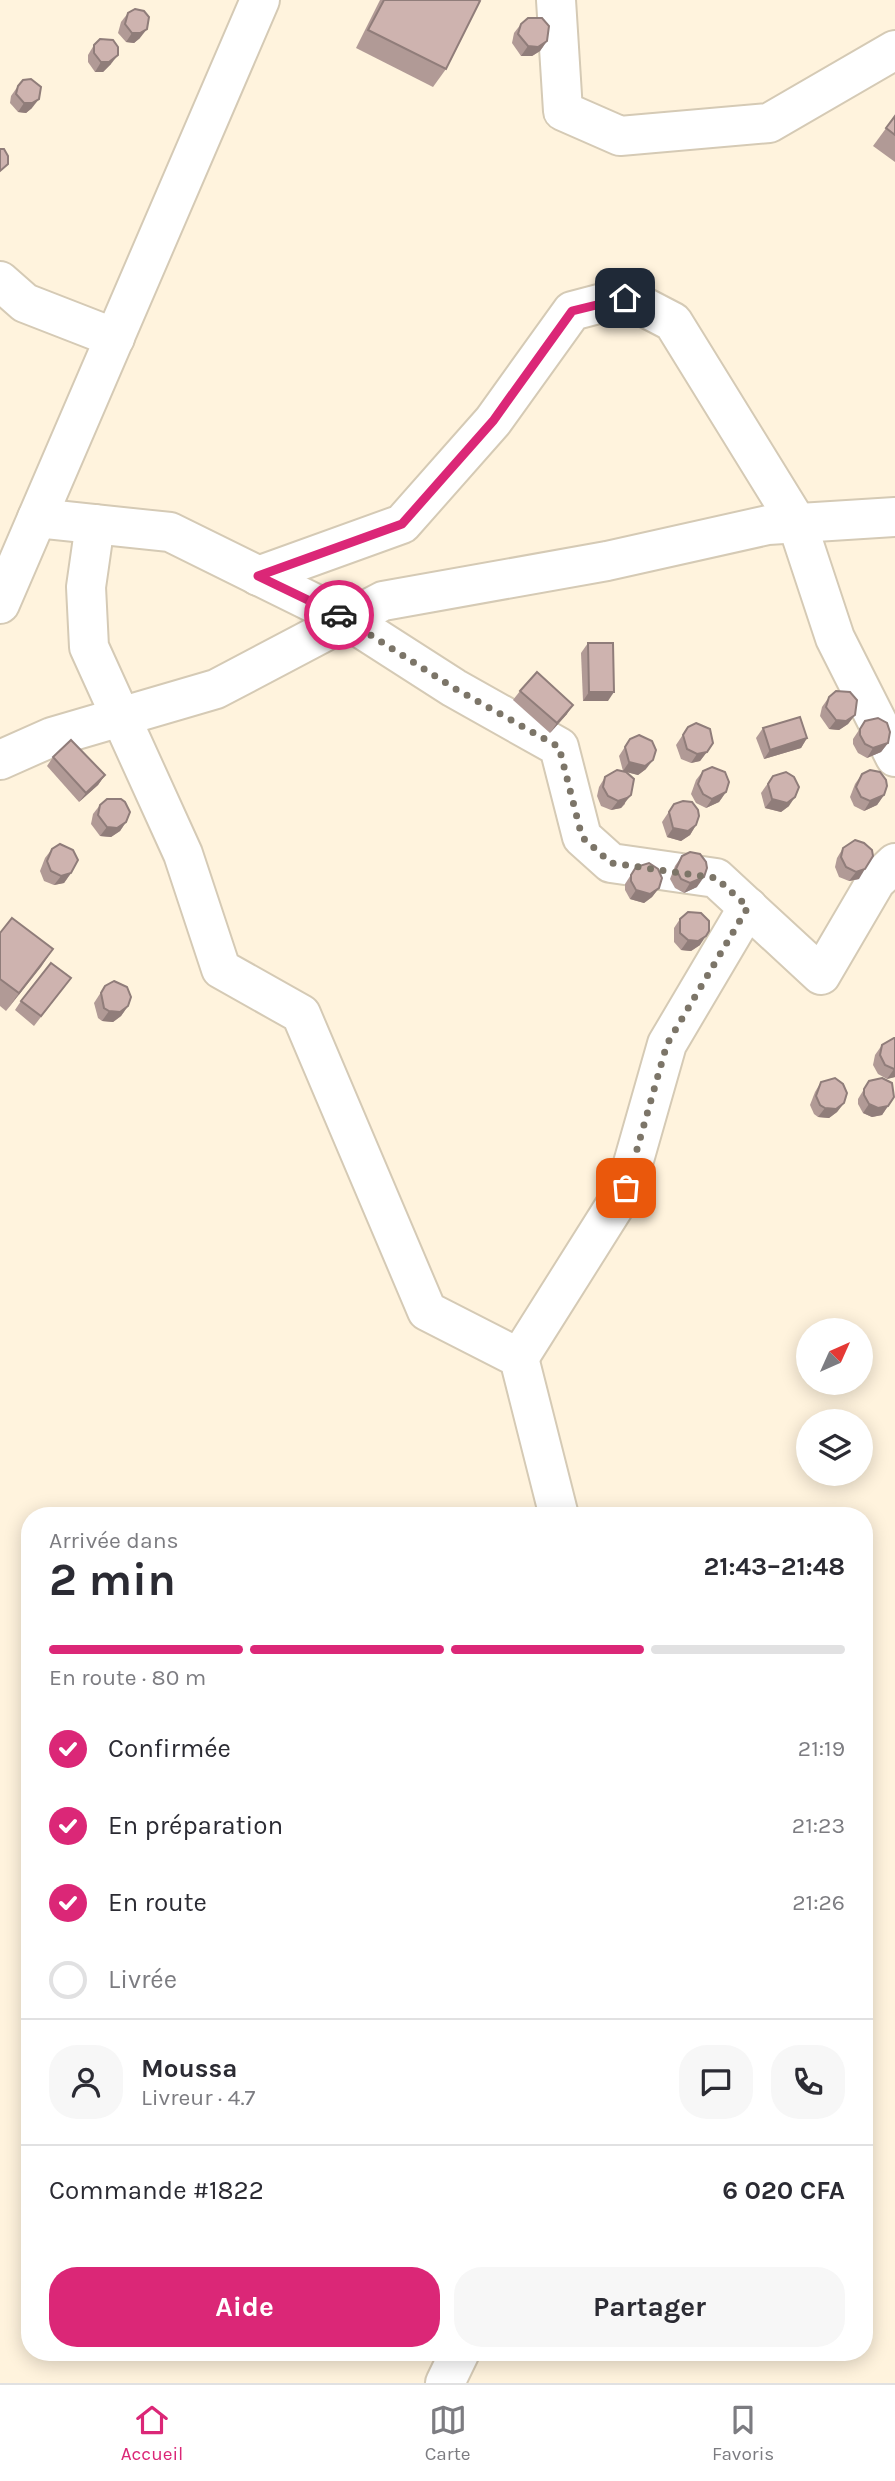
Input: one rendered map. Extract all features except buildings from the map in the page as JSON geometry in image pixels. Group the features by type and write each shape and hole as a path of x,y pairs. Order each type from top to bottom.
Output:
{"street":[{"path":"0,604 260,0"},
{"path":"556,0 564,111 620,136 769,123 895,50"},
{"path":"0,281 25,303 115,338"},
{"path":"258,576 402,524 493,421 572,311 625,298 673,322 797,523 835,638 895,757"},
{"path":"0,760 52,737 216,689 383,601 607,561 768,525 895,517"},
{"path":"37,518 170,532 348,620 454,688 559,747 582,837 611,863 716,878 821,975 876,881 895,863"},
{"path":"94,524 86,587 89,647 183,853 220,969 301,1014 426,1311 519,1358"},
{"path":"557,1507 519,1358 626,1188 667,1044 748,907"},
{"path":"445,2383 456,2361"}],"way so far":[{"path":"339,615 454,688 559,747 582,837 611,863 716,878 748,907 667,1044 626,1188"}],"route":[{"path":"339,615 258,576 402,524 493,421 572,311 625,298"}]}
